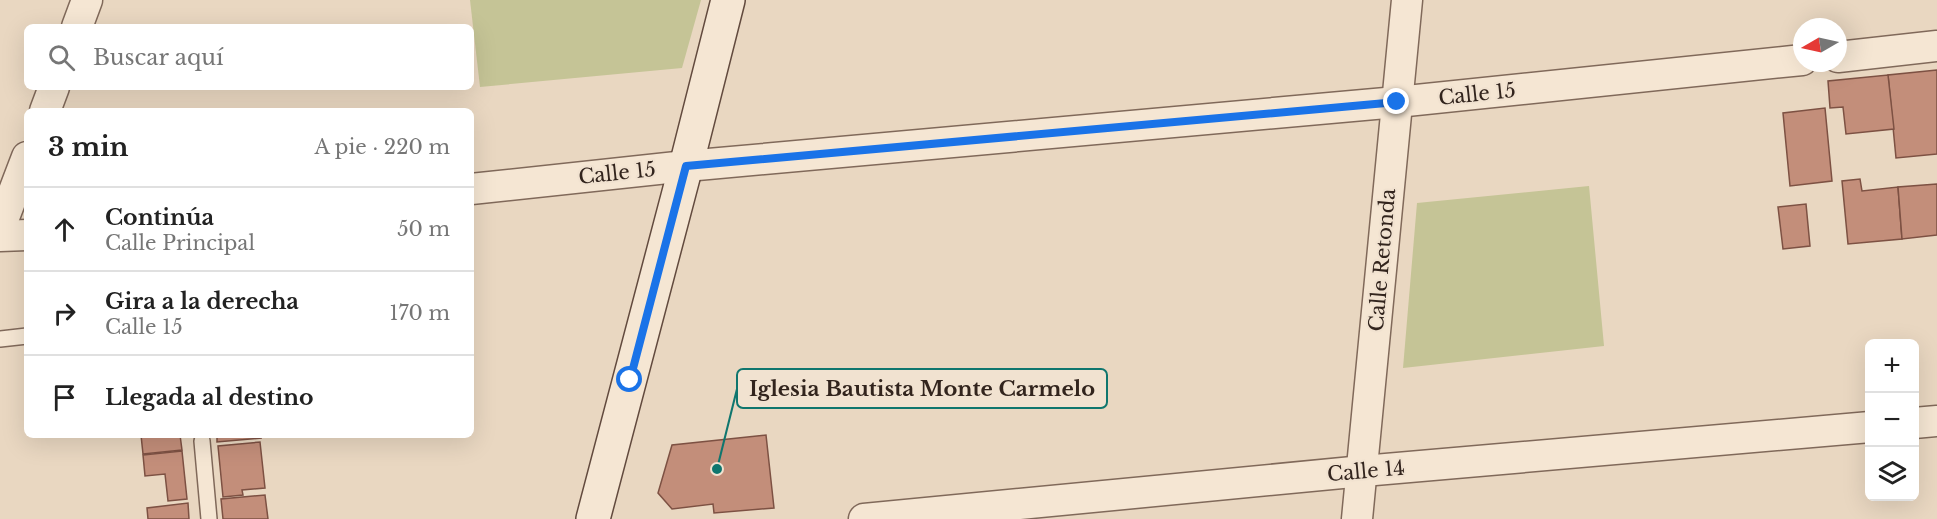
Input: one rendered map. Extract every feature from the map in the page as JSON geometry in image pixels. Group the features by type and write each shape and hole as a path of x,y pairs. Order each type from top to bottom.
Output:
{"street":[{"path":"77,24 87,0"},
{"path":"593,519 728,0"},
{"name":"Calle Retonda","path":"1357,519 1407,0"},
{"path":"1847,56 1937,46"},
{"name":"Calle 15","path":"474,189 686,166 1397,102 1793,61"},
{"path":"46,108 53,90"},
{"path":"0,228 24,165"},
{"path":"0,236 24,235"},
{"path":"1919,423 1937,421"},
{"name":"Calle 14","path":"864,519 1363,471 1865,427"}],"lane":[{"path":"0,339 24,336"},
{"path":"202,441 209,519"}],"shaded area":[{"path":"470,0 701,0 682,68 480,87"},
{"path":"1589,186 1604,346 1403,368 1417,203"}],"building":[{"path":"1937,70 1937,154 1896,158 1888,75"},
{"path":"1888,75 1894,129 1846,134 1843,107 1830,108 1828,81"},
{"path":"1825,108 1832,181 1790,186 1783,113"},
{"path":"1860,179 1862,191 1898,187 1902,239 1848,244 1842,181"},
{"path":"1937,184 1937,235 1902,239 1898,187"},
{"path":"1806,204 1810,246 1783,249 1778,207"},
{"path":"766,435 774,508 714,513 713,504 672,509 658,493 672,445"},
{"path":"141,438 180,438 182,450 143,454"},
{"path":"217,438 261,438 217,442"},
{"path":"260,442 265,488 242,490 243,495 223,497 218,446"},
{"path":"182,451 187,499 168,501 165,474 145,476 143,455"},
{"path":"265,495 268,519 223,519 221,499"},
{"path":"188,503 189,519 148,519 147,508"}],"place":[{"name":"Iglesia Bautista Monte Carmelo","path":"717,469"}],"route":[{"path":"630,380 686,166 1397,102"}]}
